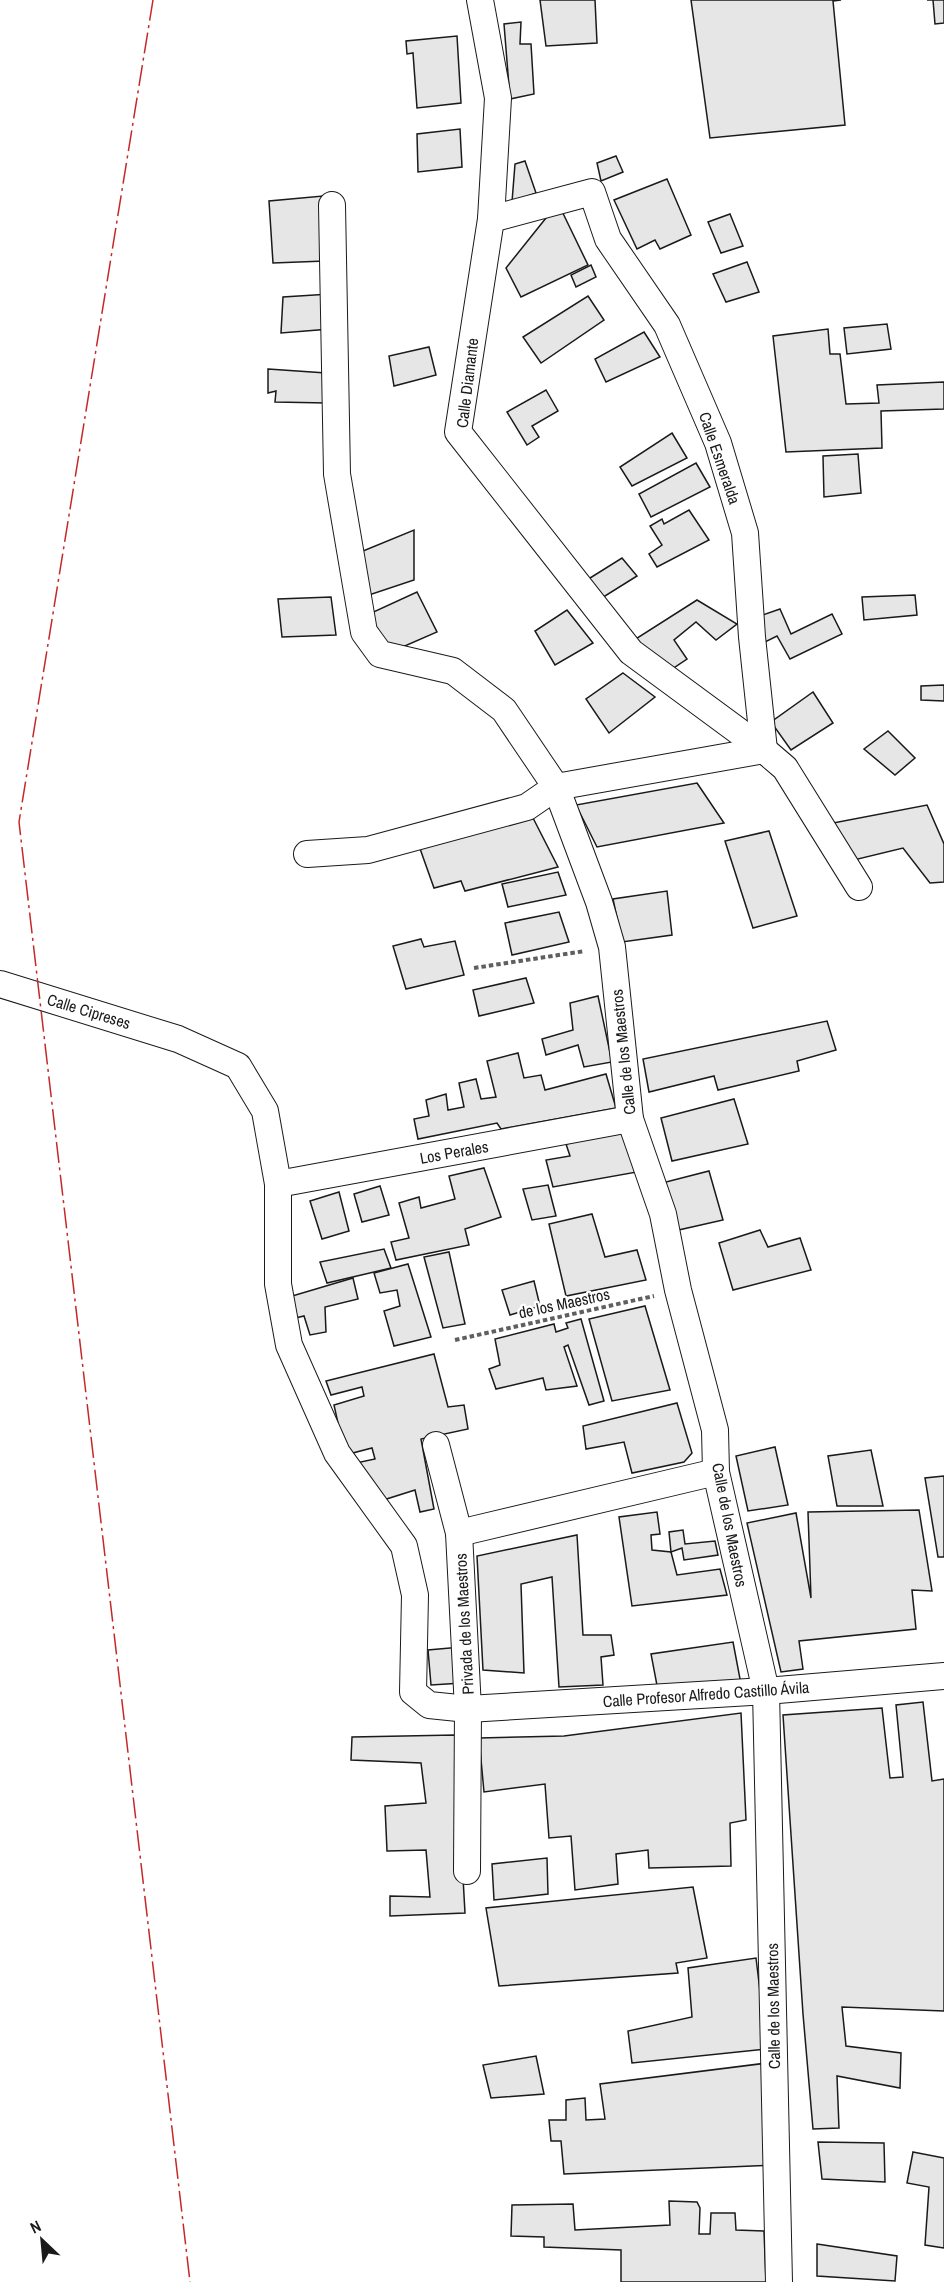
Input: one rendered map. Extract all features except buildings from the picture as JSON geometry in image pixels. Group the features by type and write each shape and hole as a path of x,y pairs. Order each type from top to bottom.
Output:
{"street":[{"name":"Calle Diamante","path":"480,0 498,98 491,219 458,432 631,652 785,768 859,887"},
{"name":"Calle Esmeralda","path":"491,219 592,192 608,239 667,325 718,443 745,533 752,637 764,750"},
{"name":"Calle de los Maestros","path":"332,205 337,474 364,632 380,654 453,671 504,710 556,787 599,902 612,947 630,1119 663,1214 678,1290 715,1430 716,1472 766,1691 779,2282"},
{"path":"307,854 368,850 527,807 556,787 764,750"},
{"name":"Calle Cipreses","path":"0,984 178,1039 238,1066 265,1111 278,1184 278,1284 289,1345 337,1453 404,1546"},
{"name":"Los Perales","path":"278,1184 630,1119"},
{"path":"436,1445 459,1533"},
{"name":"Privada de los Maestros","path":"467,1871 468,1709 459,1533 716,1472"},
{"name":"Calle Profesor Alfredo Castillo Ávila","path":"404,1546 415,1594 413,1692 429,1705 468,1709 766,1691 944,1676"}],"path":[{"path":"474,968 612,947"},
{"name":"de los Maestros","path":"455,1340 678,1290"}],"power":[{"path":"153,0 19,822 190,2282"}]}
